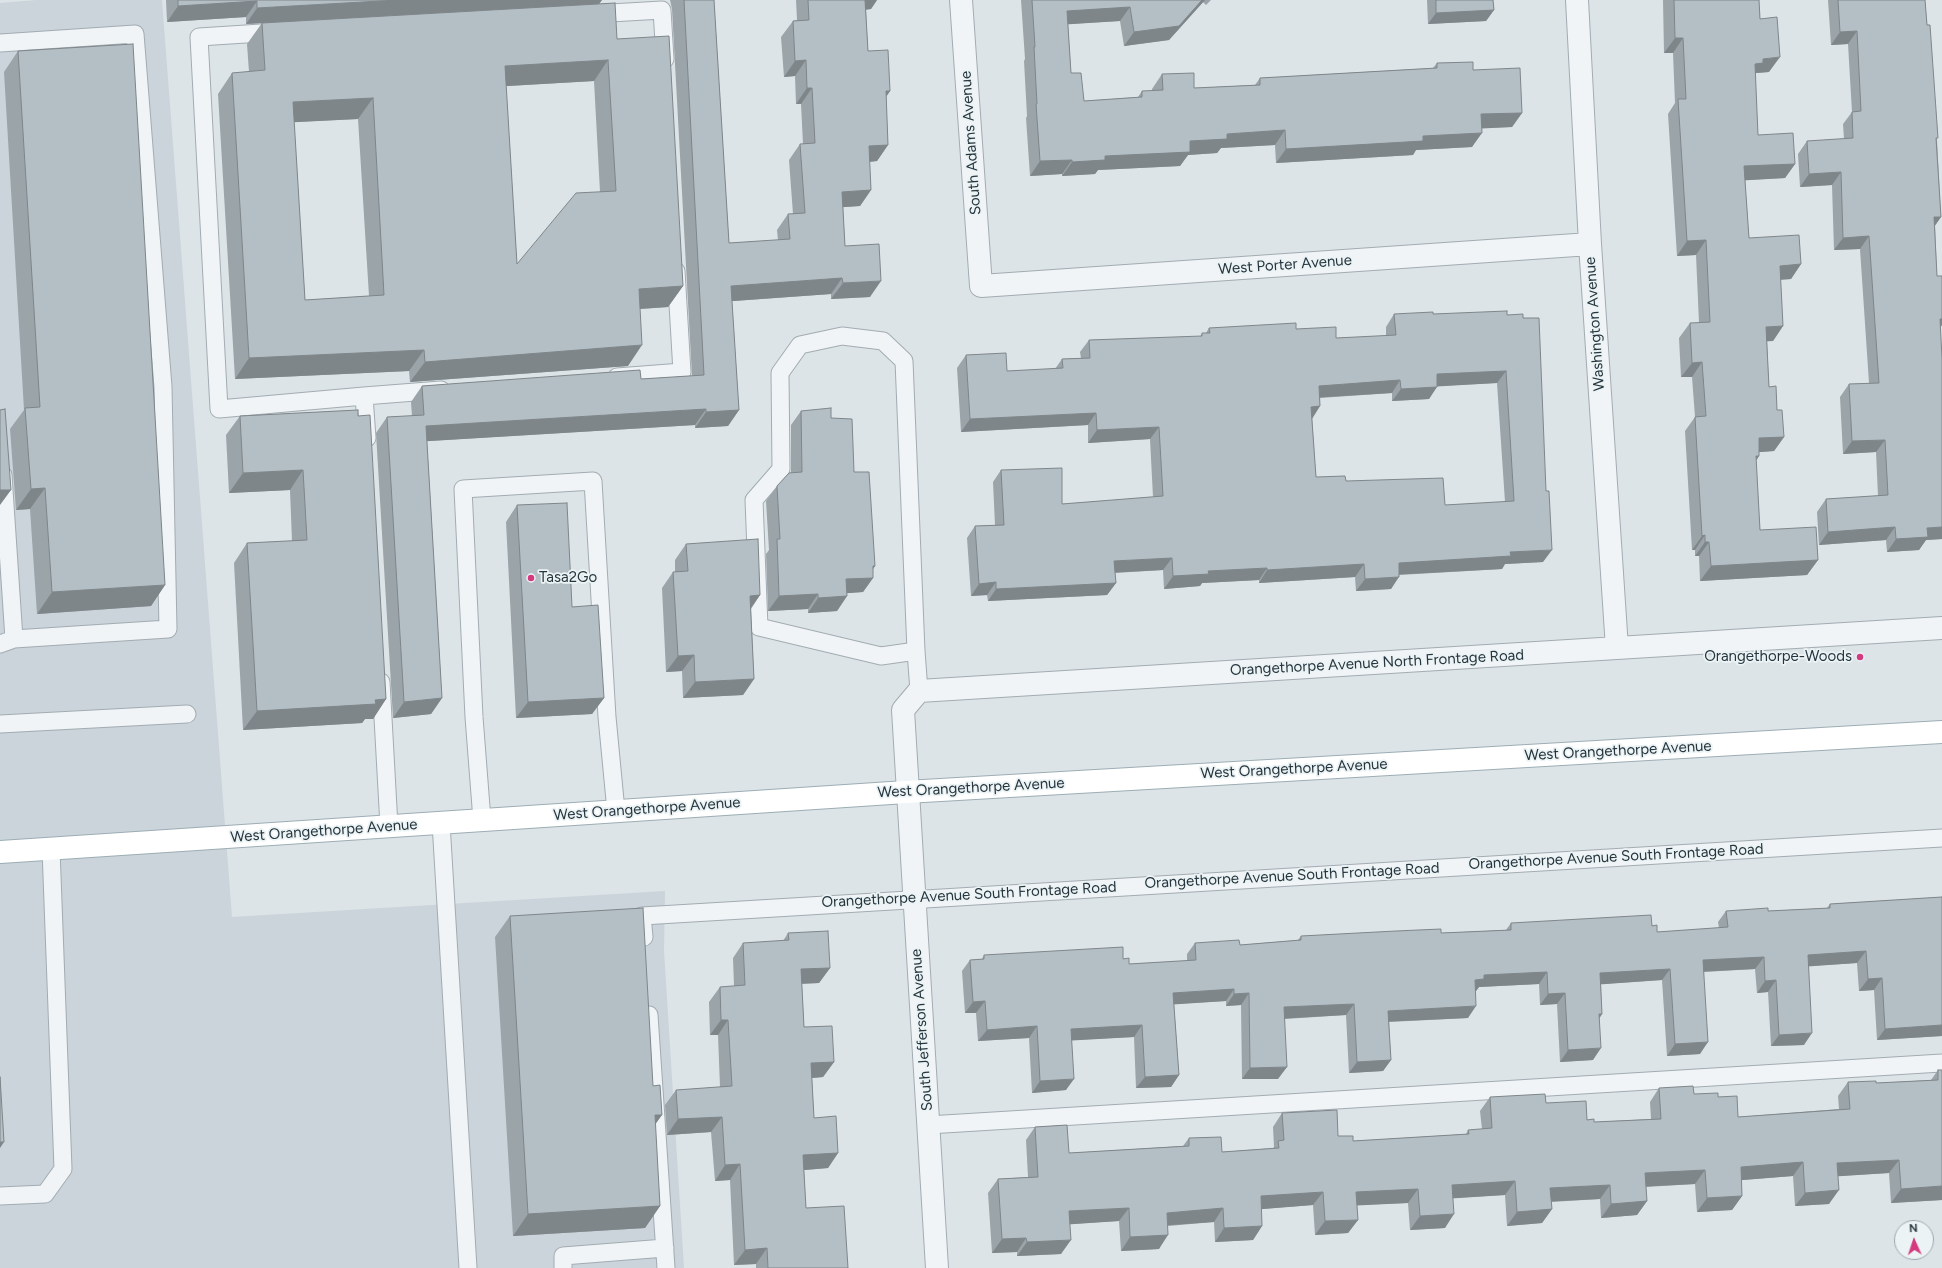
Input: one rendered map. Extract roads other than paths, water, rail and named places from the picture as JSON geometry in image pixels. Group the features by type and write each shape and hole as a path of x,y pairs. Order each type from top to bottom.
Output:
{"main road":[{"name":"West Orangethorpe Avenue","path":"0,852 906,792 1942,732"}],"street":[{"name":"South Adams Avenue","path":"961,0 981,286"},
{"name":"Washington Avenue","path":"1577,0 1590,244 1617,648"},
{"name":"West Porter Avenue","path":"981,286 1590,244"},
{"name":"Orangethorpe Avenue North Frontage Road","path":"919,691 1942,628"},
{"path":"906,792 902,710 919,691"},
{"name":"South Jefferson Avenue","path":"906,792 937,1268"}],"lane":[{"path":"574,15 662,10 666,73"},
{"path":"295,31 199,37 219,409 460,389"},
{"path":"0,43 135,34 163,387 168,629 7,641 2,462"},
{"path":"603,378 682,372 676,254"},
{"path":"916,651 881,656 759,627 754,500 781,469 780,374 800,345 842,336 883,341 904,361 919,691"},
{"path":"364,396 368,451"},
{"path":"482,820 474,717 463,489 471,488 593,482 607,718 616,811"},
{"path":"380,664 389,826"},
{"path":"0,724 187,714"},
{"path":"441,823 468,1268"},
{"name":"Orangethorpe Avenue South Frontage Road","path":"645,955 642,916 913,898 1942,838"},
{"path":"0,1196 45,1194 62,1169 51,849"},
{"path":"648,1003 666,1268"},
{"path":"928,1125 1942,1063"},
{"path":"563,1268 562,1256 664,1248"}],"place":[{"name":"Tasa2Go","path":"531,578"},
{"name":"Orangethorpe-Woods","path":"1860,657"}]}
